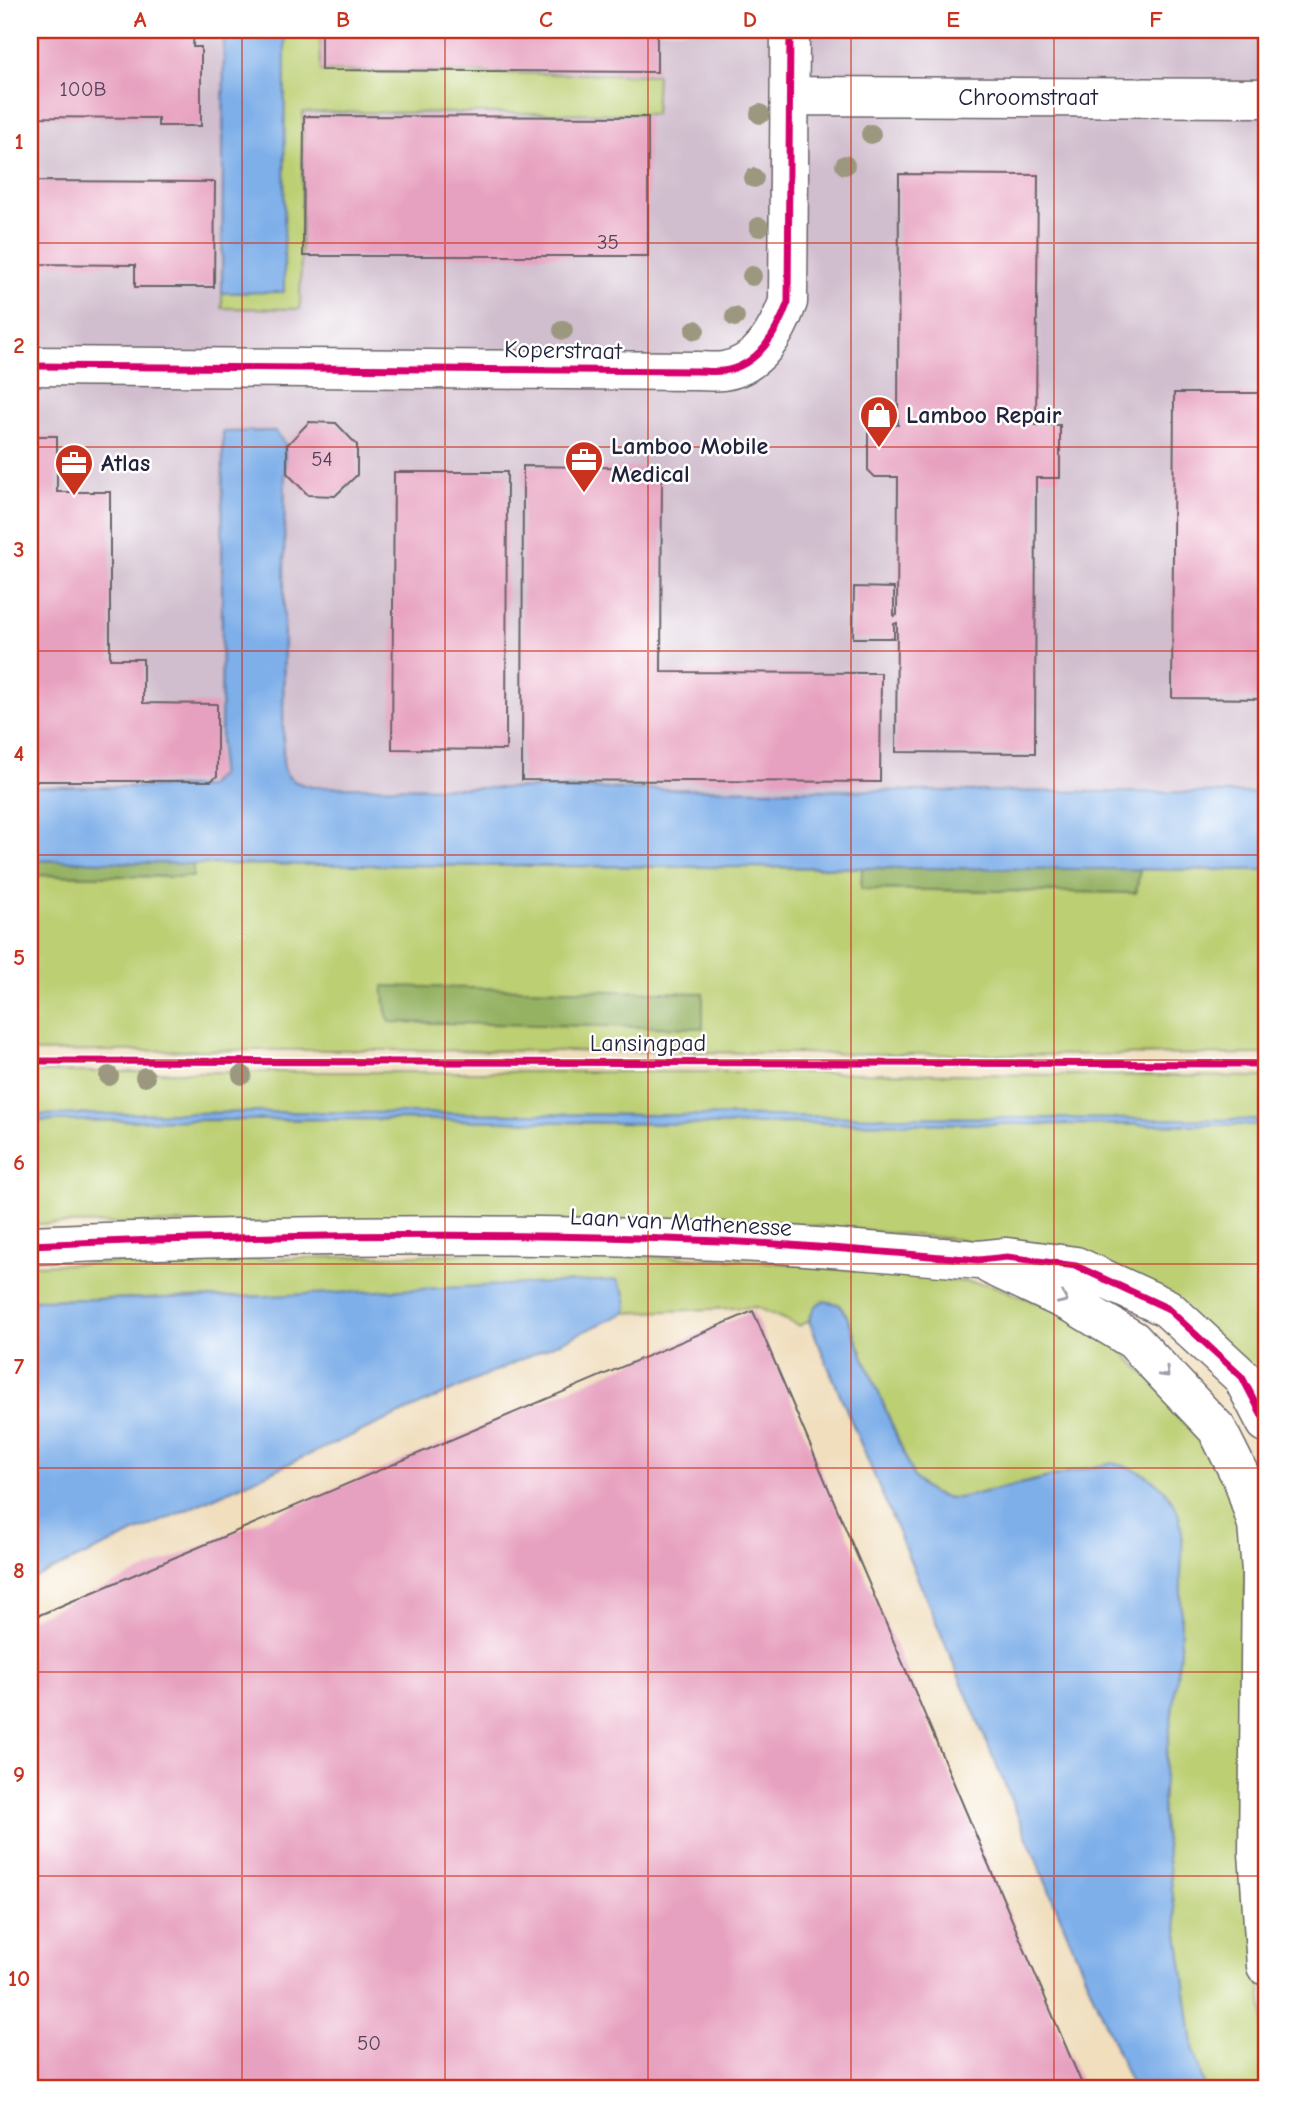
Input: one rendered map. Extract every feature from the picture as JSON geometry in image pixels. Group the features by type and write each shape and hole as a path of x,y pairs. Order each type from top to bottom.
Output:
{"street":[{"name":"Koperstraat","path":"30,366 725,371 748,362 768,344 779,326 788,302 790,30"},
{"name":"Chroomstraat","path":"790,96 1266,98"},
{"name":"Laan van Mathenesse","path":"30,1245 161,1239 542,1236 721,1241 979,1260 1007,1257 1076,1266 1167,1308 1242,1377 1266,1423"},
{"name":"Laan van Mathenesse","path":"979,1260 1075,1305 1133,1340 1217,1429 1255,1482 1261,1571 1258,1853 1266,1966"},
{"path":"1255,1482 1266,1446"}],"shaded area":[{"path":"30,30 1266,30 1266,797 30,787"}],"green space":[{"path":"285,30 320,30 321,71 657,75 655,114 303,112 300,309 222,308 222,293 283,291"},
{"path":"30,860 193,864 193,877 30,875"},
{"path":"193,864 862,868 862,889 1136,893 1140,869 1266,870 1266,1054 339,1050 30,1052 30,875 193,877"},
{"path":"862,868 1140,869 1136,893 861,889"},
{"path":"383,986 703,993 703,1028 390,1022"},
{"path":"30,1072 756,1072 1266,1077 1266,1120 274,1112 30,1115"},
{"path":"392,1119 731,1125 1266,1125 1266,1380 1202,1323 963,1240 765,1221 30,1224 30,1121"},
{"path":"493,1253 737,1259 992,1285 1099,1328 1207,1437 1245,1525 1249,1861 1266,2042 1266,2089 1205,2089 1194,2052 1162,1815 1162,1783 1179,1657 1182,1532 1087,1468 959,1498 939,1496 928,1491 913,1476 846,1314 838,1304 810,1315 809,1321 799,1326 756,1307 625,1313 627,1308 624,1290 30,1300 30,1265"}],"water":[{"path":"224,30 285,30 284,292 222,293"},
{"path":"275,431 285,444 283,762 288,777 296,782 312,787 1266,793 1266,870 193,864 30,860 30,787 207,787 219,775 223,432"},
{"path":"274,1112 1266,1120 1266,1125 731,1125 392,1119 30,1121 30,1115"},
{"path":"617,1280 626,1296 625,1313 30,1580 30,1300 245,1297"},
{"path":"824,1301 838,1304 846,1314 913,1476 928,1491 939,1496 959,1498 1112,1463 1130,1468 1155,1481 1168,1494 1177,1510 1182,1538 1181,1640 1166,1757 1162,1815 1194,2052 1205,2089 1133,2089 809,1321 815,1306"}],"building":[{"path":"30,30 194,30 193,47 201,47 201,126 158,126 158,118 30,117"},
{"path":"321,30 657,30 657,72 321,70"},
{"path":"304,116 648,117 648,256 303,256"},
{"path":"899,174 1038,175 1036,425 1060,425 1060,478 1036,478 1035,753 896,752 897,623 894,624 894,638 853,638 854,587 894,588 894,616 897,615 898,477 875,477 868,470 868,431 875,424 898,425"},
{"path":"30,181 215,182 214,287 135,287 135,265 30,264"},
{"path":"1174,393 1266,393 1266,699 1172,698"},
{"path":"309,422 336,423 357,445 357,475 335,496 308,495 287,473 287,445"},
{"path":"30,436 57,436 57,492 110,492 110,659 143,659 143,703 217,704 217,776 211,781 30,781"},
{"path":"523,466 662,468 661,672 881,673 880,782 522,780"},
{"path":"394,472 507,472 506,750 392,749"},
{"path":"753,1311 1084,2089 30,2089 30,1619"}],"cycle path":[{"path":"30,366 713,371 736,368 765,346 788,302 790,30"},
{"name":"Lansingpad","path":"30,1061 1266,1064"},
{"path":"30,1245 288,1237 547,1236 752,1243 979,1260 1007,1257 1076,1266 1167,1308 1242,1377 1266,1423"}],"place":[{"name":"Lamboo Repair","path":"879,449"},
{"name":"Lamboo Mobile Medical","path":"584,494"},
{"name":"Atlas","path":"74,497"}]}
